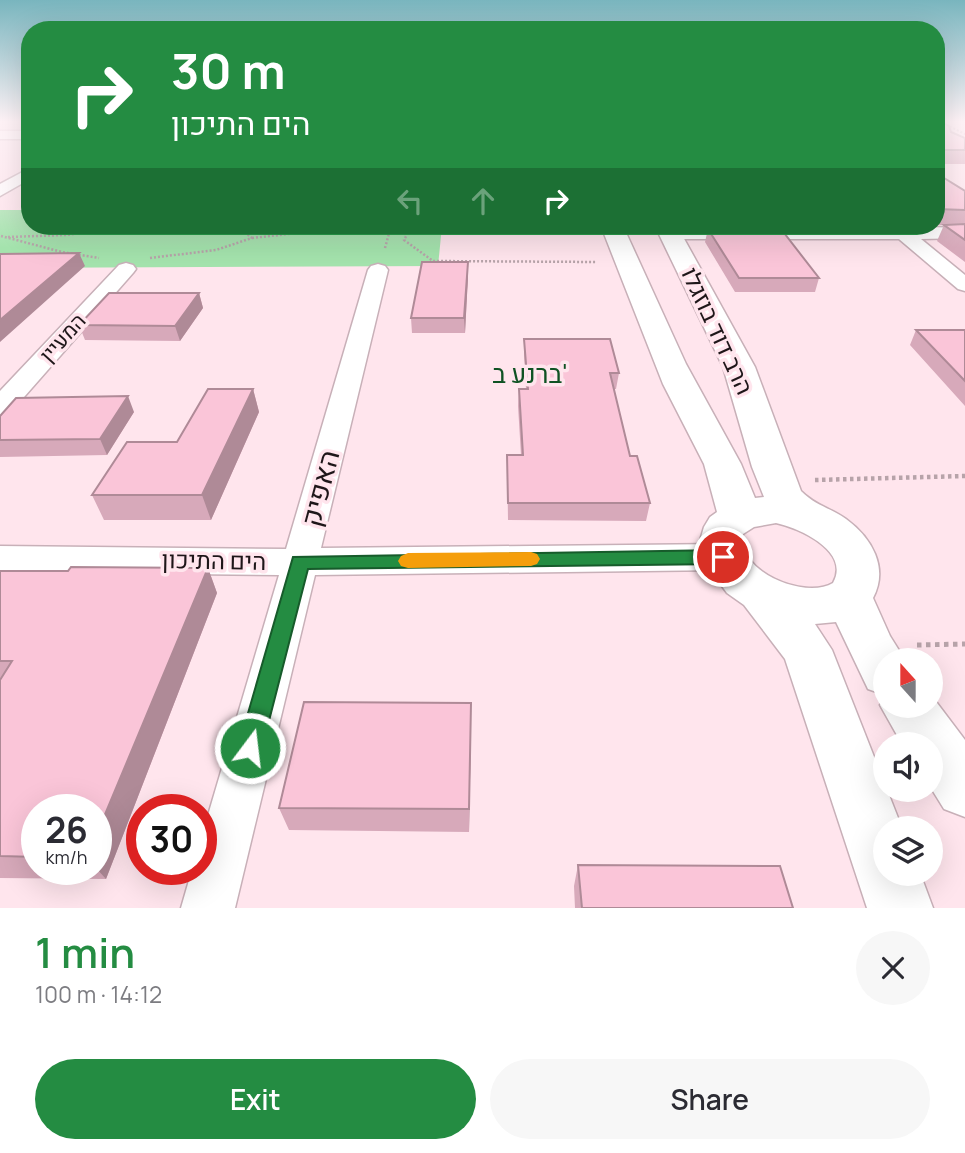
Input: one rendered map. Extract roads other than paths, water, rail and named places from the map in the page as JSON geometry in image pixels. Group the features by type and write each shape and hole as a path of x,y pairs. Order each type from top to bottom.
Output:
{"street":[{"path":"0,191 21,178"},
{"path":"945,232 965,233"},
{"path":"616,235 679,385 729,476 736,493 738,515"},
{"name":"הרב דוד בוזגלו","path":"671,235 739,367 783,497 798,513"},
{"path":"905,235 965,285"},
{"name":"המעיין","path":"0,407 126,270"},
{"name":"האפיק","path":"208,908 378,270"},
{"path":"776,509 798,513 820,522 839,535 852,550 860,567 859,583 849,596 832,605 810,608 786,604 762,595 743,582 728,567 723,557 720,536 726,524 738,515 755,510 776,509"},
{"name":"הים התיכון","path":"0,559 300,562 723,557"},
{"path":"762,595 807,650 873,831"},
{"path":"849,596 873,651"},
{"path":"916,718 965,788"},
{"path":"892,886 900,908"}],"district":[{"name":"ברנע ב'","path":"530,374"}]}
